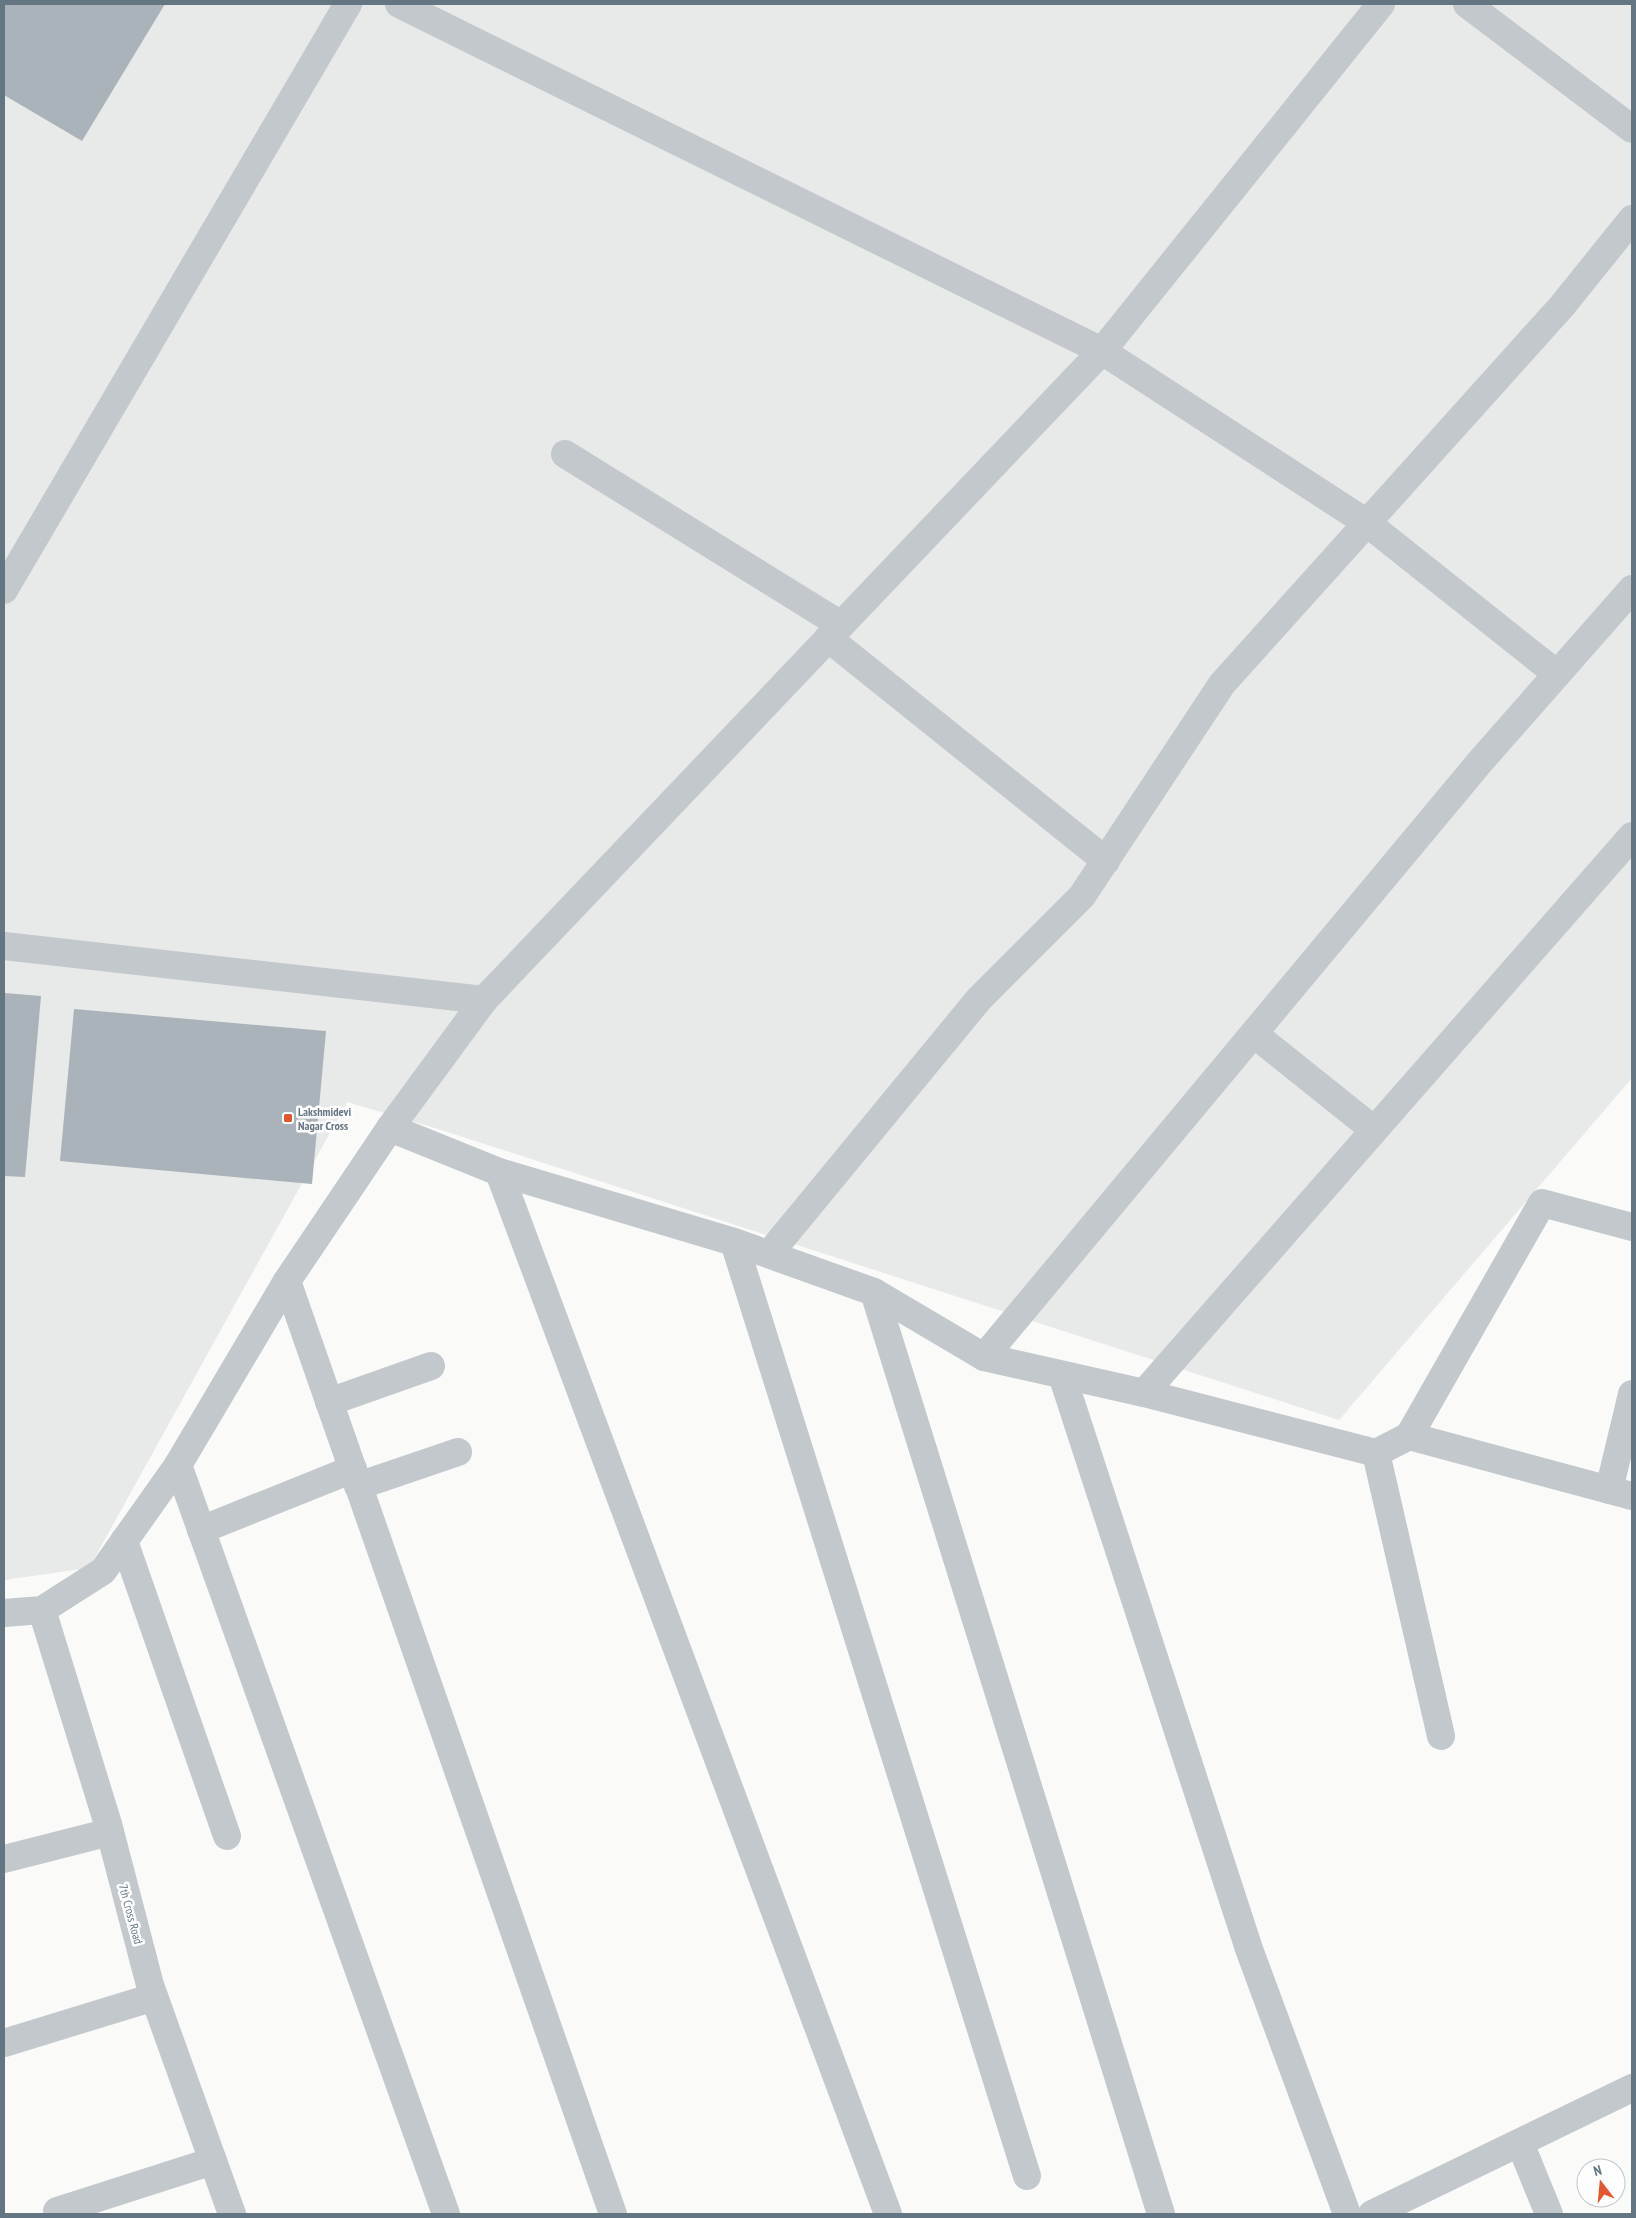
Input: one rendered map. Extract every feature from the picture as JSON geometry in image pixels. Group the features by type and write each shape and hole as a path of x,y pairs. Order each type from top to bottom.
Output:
{"street":[{"path":"4,590 348,4"},
{"path":"399,4 1102,351 1367,523 1557,674"},
{"path":"4,1613 42,1610 103,1571 178,1466 287,1281 390,1128 484,1000 1102,351 1381,4"},
{"path":"1468,4 1632,129"},
{"path":"769,1254 979,999 1082,896 1222,684 1562,306 1632,219"},
{"path":"565,454 835,631 1106,861"},
{"path":"984,1357 1479,763 1632,589"},
{"path":"1144,1392 1632,836"},
{"path":"4,946 484,1000"},
{"path":"1254,1034 1374,1130"},
{"path":"390,1128 499,1172 734,1242 874,1292 984,1357 1144,1392 1376,1453 1409,1436 1542,1203 1632,1227"},
{"path":"499,1172 888,2214"},
{"path":"734,1242 1027,2176"},
{"path":"287,1281 613,2214"},
{"path":"874,1292 1161,2214"},
{"path":"329,1402 431,1366"},
{"path":"1062,1375 1248,1949 1347,2214"},
{"path":"1409,1436 1621,1493 1632,1394"},
{"path":"201,1530 356,1477 458,1452"},
{"path":"1376,1453 1441,1736"},
{"path":"178,1466 446,2214"},
{"path":"124,1541 227,1836"},
{"name":"7th Cross Road","path":"42,1610 110,1832 154,1997 232,2214"},
{"path":"4,1859 110,1832"},
{"path":"4,2043 154,1997"},
{"path":"1372,2214 1632,2088"},
{"path":"1520,2143 1549,2214"},
{"path":"58,2214 57,2212 213,2162"}],"shaded area":[{"path":"4,4 1632,4 1632,1078 1339,1420 438,1129 347,1102 89,1568 4,1580"}],"building":[{"path":"4,4 165,4 82,141 4,95"},
{"path":"4,993 41,996 25,1177 4,1176"},
{"path":"74,1009 326,1031 312,1184 60,1161"}],"place":[{"name":"Lakshmidevi Nagar Cross","path":"288,1118"}]}
